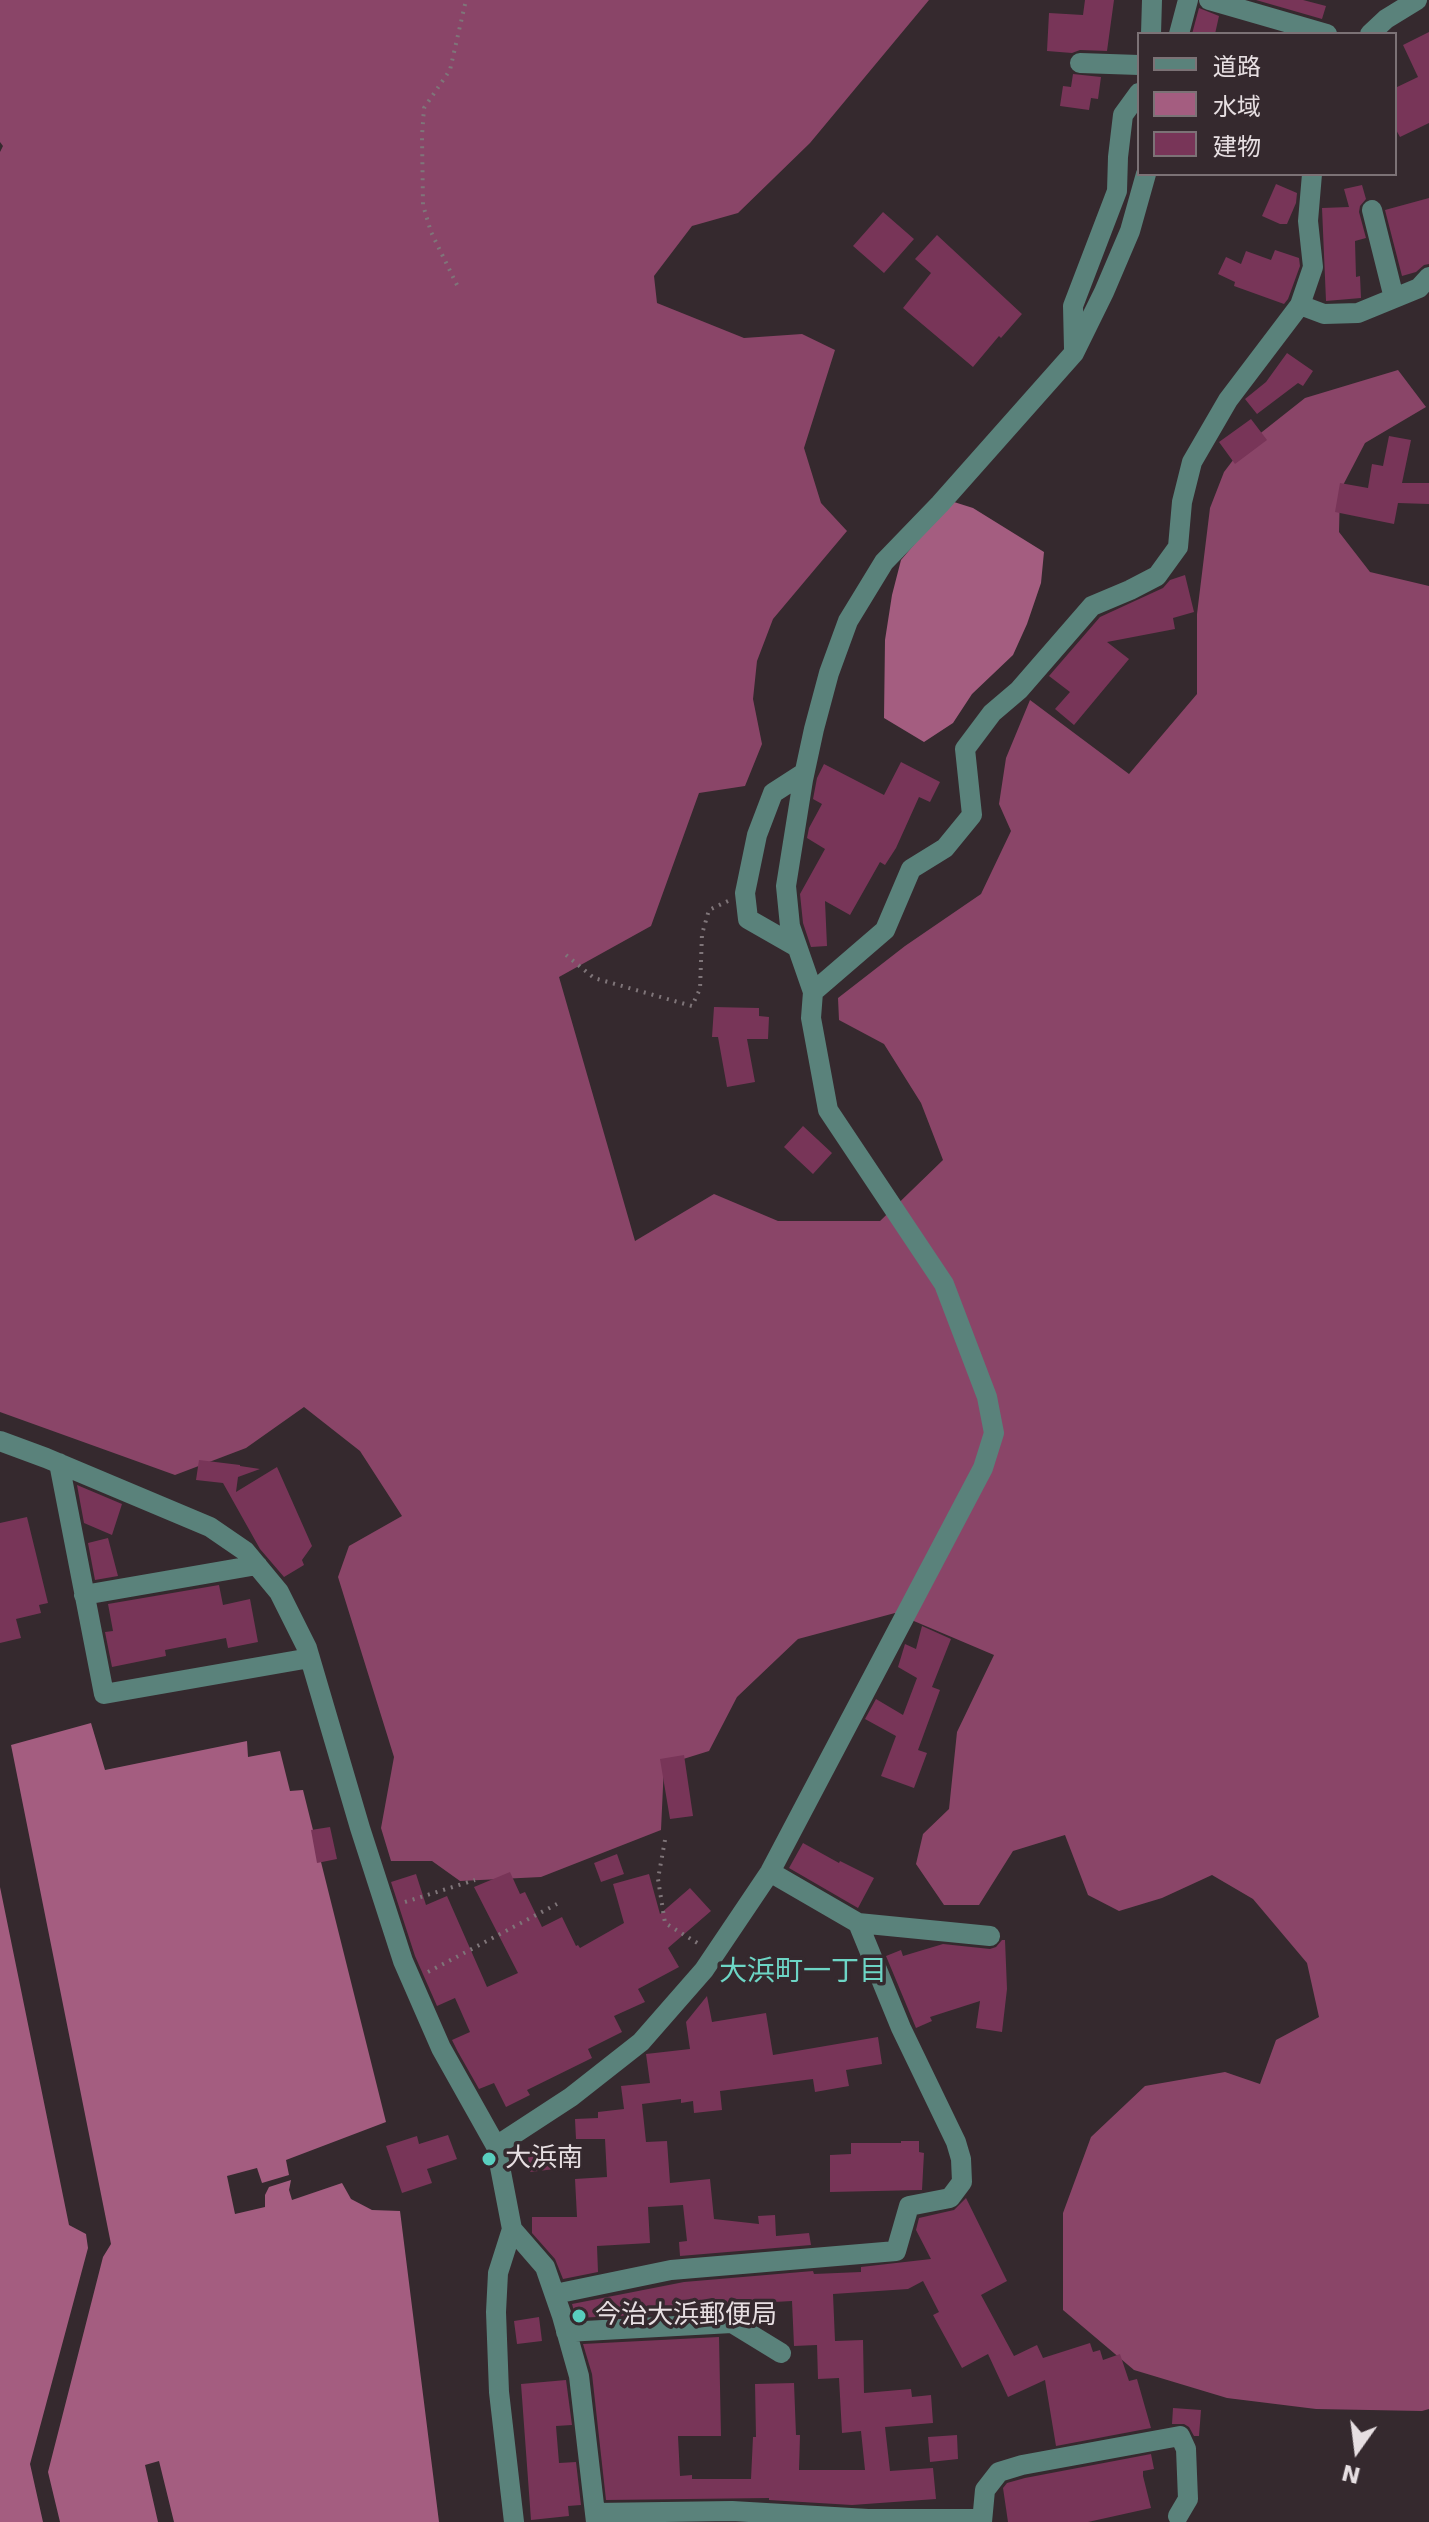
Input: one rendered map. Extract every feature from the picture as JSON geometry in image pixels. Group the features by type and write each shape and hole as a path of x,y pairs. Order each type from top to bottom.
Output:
{"street":[{"path":"1151,32 1152,0"},
{"path":"1180,32 1188,0"},
{"path":"1209,0 1320,32"},
{"path":"1372,32 1386,19 1417,0"},
{"path":"1356,32 1366,24 1386,19"},
{"path":"1080,63 1137,65"},
{"path":"1074,353 1073,306 1117,191 1123,115 1137,96"},
{"path":"496,2146 571,2097 641,2042 704,1970 770,1872 983,1468 994,1433 987,1397 944,1284 828,1110 811,1018 813,992 790,926 786,886 804,773 829,673 848,621 884,562 940,504 1074,353 1130,231 1145,176"},
{"path":"813,992 885,930 911,869 945,848 972,815 965,749 992,713 1019,690 1092,606 1157,576 1178,547 1182,502 1192,462 1228,400 1300,305 1313,267 1308,221 1312,176"},
{"path":"1372,210 1394,298"},
{"path":"1300,305 1324,314 1358,313 1419,288 1429,277"},
{"path":"797,947 748,919 745,893 757,835 773,793 804,773"},
{"path":"0,1441 210,1527 245,1551 279,1592 310,1658 411,1980 441,2048 496,2146 512,2229 498,2273 496,2312 499,2392 514,2522"},
{"path":"59,1463 104,1694 310,1658"},
{"path":"84,1595 257,1565"},
{"path":"770,1872 858,1923 990,1936"},
{"path":"555,2294 671,2270 896,2251 909,2206 950,2198 962,2182 961,2159 956,2142 901,2028 858,1923"},
{"path":"512,2229 545,2267 579,2376 596,2517 732,2511 868,2519 982,2521 985,2490 999,2472 1180,2436 1186,2449 1188,2499 1178,2516"},
{"path":"566,2332 732,2323 781,2353"}],"path":[{"path":"457,285 431,232 423,205 422,136 424,108 450,70 466,0"},
{"path":"566,955 594,978 692,1006 700,989 702,934 709,910 745,893"},
{"path":"665,1840 658,1879 665,1923 715,1954"},
{"path":"386,1908 475,1880"},
{"path":"411,1980 557,1904"}],"shaded area":[{"path":"0,0 929,0 810,143 738,213 692,226 654,276 657,303 744,338 802,334 835,350 804,448 821,503 847,531 773,619 757,661 753,699 762,744 745,786 699,793 651,926 559,977 635,1241 714,1194 778,1221 880,1221 943,1160 921,1103 884,1044 839,1020 838,998 905,946 981,894 1011,831 999,804 1006,758 1030,700 1129,774 1197,694 1197,614 1210,508 1224,472 1243,447 1305,398 1398,370 1426,407 1365,443 1340,491 1339,532 1370,572 1429,586 1429,2409 1316,2409 1227,2398 1134,2370 1063,2310 1063,2213 1091,2137 1145,2086 1225,2072 1260,2084 1276,2040 1319,2017 1307,1963 1253,1899 1212,1875 1162,1898 1119,1911 1088,1895 1065,1835 1013,1851 979,1905 944,1905 916,1864 923,1834 949,1809 957,1732 994,1655 895,1613 798,1639 737,1697 709,1751 664,1765 661,1830 541,1877 460,1881 432,1861 391,1861 381,1828 394,1757 338,1577 349,1546 402,1516 360,1451 304,1407 246,1448 175,1475 0,1412 0,152 3,146 0,142"}],"water":[{"path":"954,502 973,508 1044,552 1041,583 1013,655 972,694 953,723 924,742 884,718 885,640 901,560"},
{"path":"91,1723 105,1770 247,1741 248,1757 280,1751 290,1791 303,1790 386,2122 286,2160 289,2175 262,2183 257,2168 227,2176 235,2214 265,2207 269,2187 291,2180 289,2190 292,2200 342,2183 351,2199 372,2210 400,2211 439,2522 174,2522 159,2461 145,2465 158,2522 60,2522 48,2472 103,2257 111,2244 11,1745"},
{"path":"0,1887 69,2225 86,2234 88,2248 30,2464 43,2522 0,2522"}],"building":[{"path":"1085,0 1114,0 1107,51 1047,51 1049,13 1083,15"},
{"path":"1256,0 1303,0 1326,6 1322,19"},
{"path":"1199,8 1219,16 1215,32 1193,32"},
{"path":"1429,32 1429,123 1400,137 1397,132 1397,87 1418,77 1403,45"},
{"path":"1073,74 1101,77 1098,99 1091,98 1089,110 1060,106 1063,86 1071,87"},
{"path":"1276,184 1297,193 1287,224 1262,216"},
{"path":"1362,185 1366,199 1359,212 1366,238 1355,241 1356,277 1360,276 1361,298 1326,301 1322,208 1349,207 1344,189"},
{"path":"1429,198 1429,264 1402,276 1385,210"},
{"path":"883,212 914,239 884,273 853,246"},
{"path":"937,235 1022,314 973,367 903,308 931,273 915,259"},
{"path":"1275,250 1299,258 1300,266 1284,304 1234,286 1235,282 1218,274 1226,257 1241,264 1246,251 1271,260"},
{"path":"1287,353 1313,371 1303,386 1298,383 1257,414 1245,399 1266,382"},
{"path":"1251,419 1267,440 1235,464 1219,442"},
{"path":"1389,436 1411,440 1402,483 1429,483 1429,504 1398,503 1394,524 1335,512 1340,483 1368,488 1372,464 1383,466"},
{"path":"1185,575 1194,612 1173,618 1175,629 1107,642 1129,659 1074,725 1055,709 1070,692 1049,676 1100,617"},
{"path":"901,762 940,782 930,802 919,797 896,848 885,865 880,862 850,915 825,901 827,946 811,947 803,923 800,894 825,849 807,838 822,804 813,799 817,778 824,764 884,795"},
{"path":"714,1007 759,1008 759,1016 769,1017 768,1039 747,1039 755,1082 727,1087 718,1037 712,1037"},
{"path":"803,1126 832,1153 813,1174 784,1147"},
{"path":"199,1460 260,1469 238,1477 236,1492 277,1467 312,1546 302,1560 304,1565 284,1577 260,1549 223,1483 196,1480"},
{"path":"77,1485 122,1504 112,1535 84,1523"},
{"path":"27,1517 48,1603 39,1605 41,1613 16,1619 21,1638 0,1643 0,1523"},
{"path":"108,1538 118,1576 95,1580 88,1543"},
{"path":"219,1585 223,1605 250,1599 258,1642 228,1648 226,1638 165,1650 166,1656 112,1667 105,1632 113,1631 108,1604"},
{"path":"922,1626 951,1639 932,1687 940,1690 918,1750 927,1753 914,1788 881,1776 896,1736 865,1719 876,1699 903,1715 917,1678 898,1667 905,1644 916,1649"},
{"path":"684,1755 693,1816 670,1819 660,1759"},
{"path":"330,1827 337,1859 317,1863 311,1830"},
{"path":"803,1843 874,1878 858,1908 789,1868"},
{"path":"617,1854 624,1874 601,1882 594,1863"},
{"path":"510,1872 520,1894 525,1892 542,1927 562,1917 576,1946 580,1948 624,1923 613,1884 649,1874 660,1914 690,1888 711,1911 668,1948 679,1967 638,1989 645,2002 614,2016 622,2032 588,2049 592,2058 527,2090 530,2095 506,2107 494,2083 479,2089 458,2052 452,2040 470,2032 455,1998 437,2006 415,1956 391,1882 416,1874 426,1905 447,1896 487,1987 518,1973 474,1887"},
{"path":"1005,1940 1007,1989 1002,2032 976,2028 980,2001 930,2017 932,2021 916,2028 886,1956 901,1950 903,1956 943,1944 990,1949"},
{"path":"707,1996 712,2022 766,2013 773,2055 878,2037 882,2064 846,2070 849,2086 815,2092 813,2079 720,2091 722,2110 694,2113 693,2101 681,2103 681,2099 642,2104 646,2142 667,2141 670,2183 710,2179 714,2219 759,2224 758,2216 775,2215 776,2236 809,2233 811,2245 680,2256 679,2242 687,2241 683,2205 648,2207 650,2243 597,2246 598,2272 563,2279 555,2259 532,2233 532,2217 577,2217 575,2179 607,2177 605,2139 576,2139 575,2119 598,2118 598,2112 624,2109 621,2086 650,2083 646,2054 690,2049 686,2022"},
{"path":"448,2135 457,2159 427,2169 432,2183 402,2193 386,2146 417,2136 419,2144"},
{"path":"919,2141 919,2152 924,2153 922,2190 830,2192 830,2155 851,2154 851,2143"},
{"path":"569,2144 572,2167 530,2172 527,2149"},
{"path":"966,2198 1007,2281 981,2295 1014,2356 1037,2345 1043,2358 1090,2343 1093,2352 1100,2350 1103,2360 1120,2354 1129,2381 1137,2379 1151,2428 1056,2446 1045,2380 1008,2397 988,2354 962,2368 933,2315 939,2312 923,2281 908,2289 833,2294 835,2341 863,2340 864,2393 911,2389 912,2397 931,2395 933,2423 885,2427 890,2471 933,2468 936,2499 852,2505 769,2498 606,2500 592,2374 583,2344 719,2337 721,2436 678,2436 680,2476 692,2475 692,2479 751,2479 753,2437 756,2437 755,2384 794,2383 796,2435 800,2435 799,2470 865,2470 861,2431 842,2433 839,2378 818,2379 817,2345 794,2346 792,2301 738,2304 738,2308 719,2311 576,2318 572,2304 684,2282 813,2271 814,2274 861,2272 861,2267 931,2259 916,2230 919,2218 954,2210"},
{"path":"539,2317 542,2341 517,2344 514,2321"},
{"path":"566,2380 572,2425 556,2426 559,2463 576,2462 581,2505 568,2506 569,2516 531,2520 521,2384"},
{"path":"1173,2408 1201,2410 1199,2436 1194,2436 1184,2424 1172,2424"},
{"path":"957,2435 958,2459 930,2462 928,2437"},
{"path":"1151,2454 1154,2469 1143,2471 1143,2476 1151,2508 1088,2522 1008,2522 1003,2488 1007,2483"}],"place":[{"name":"大浜南","path":"489,2159"},
{"name":"今治大浜郵便局","path":"579,2316"}],"district":[{"name":"大浜町一丁目","path":"803,1973"}]}
